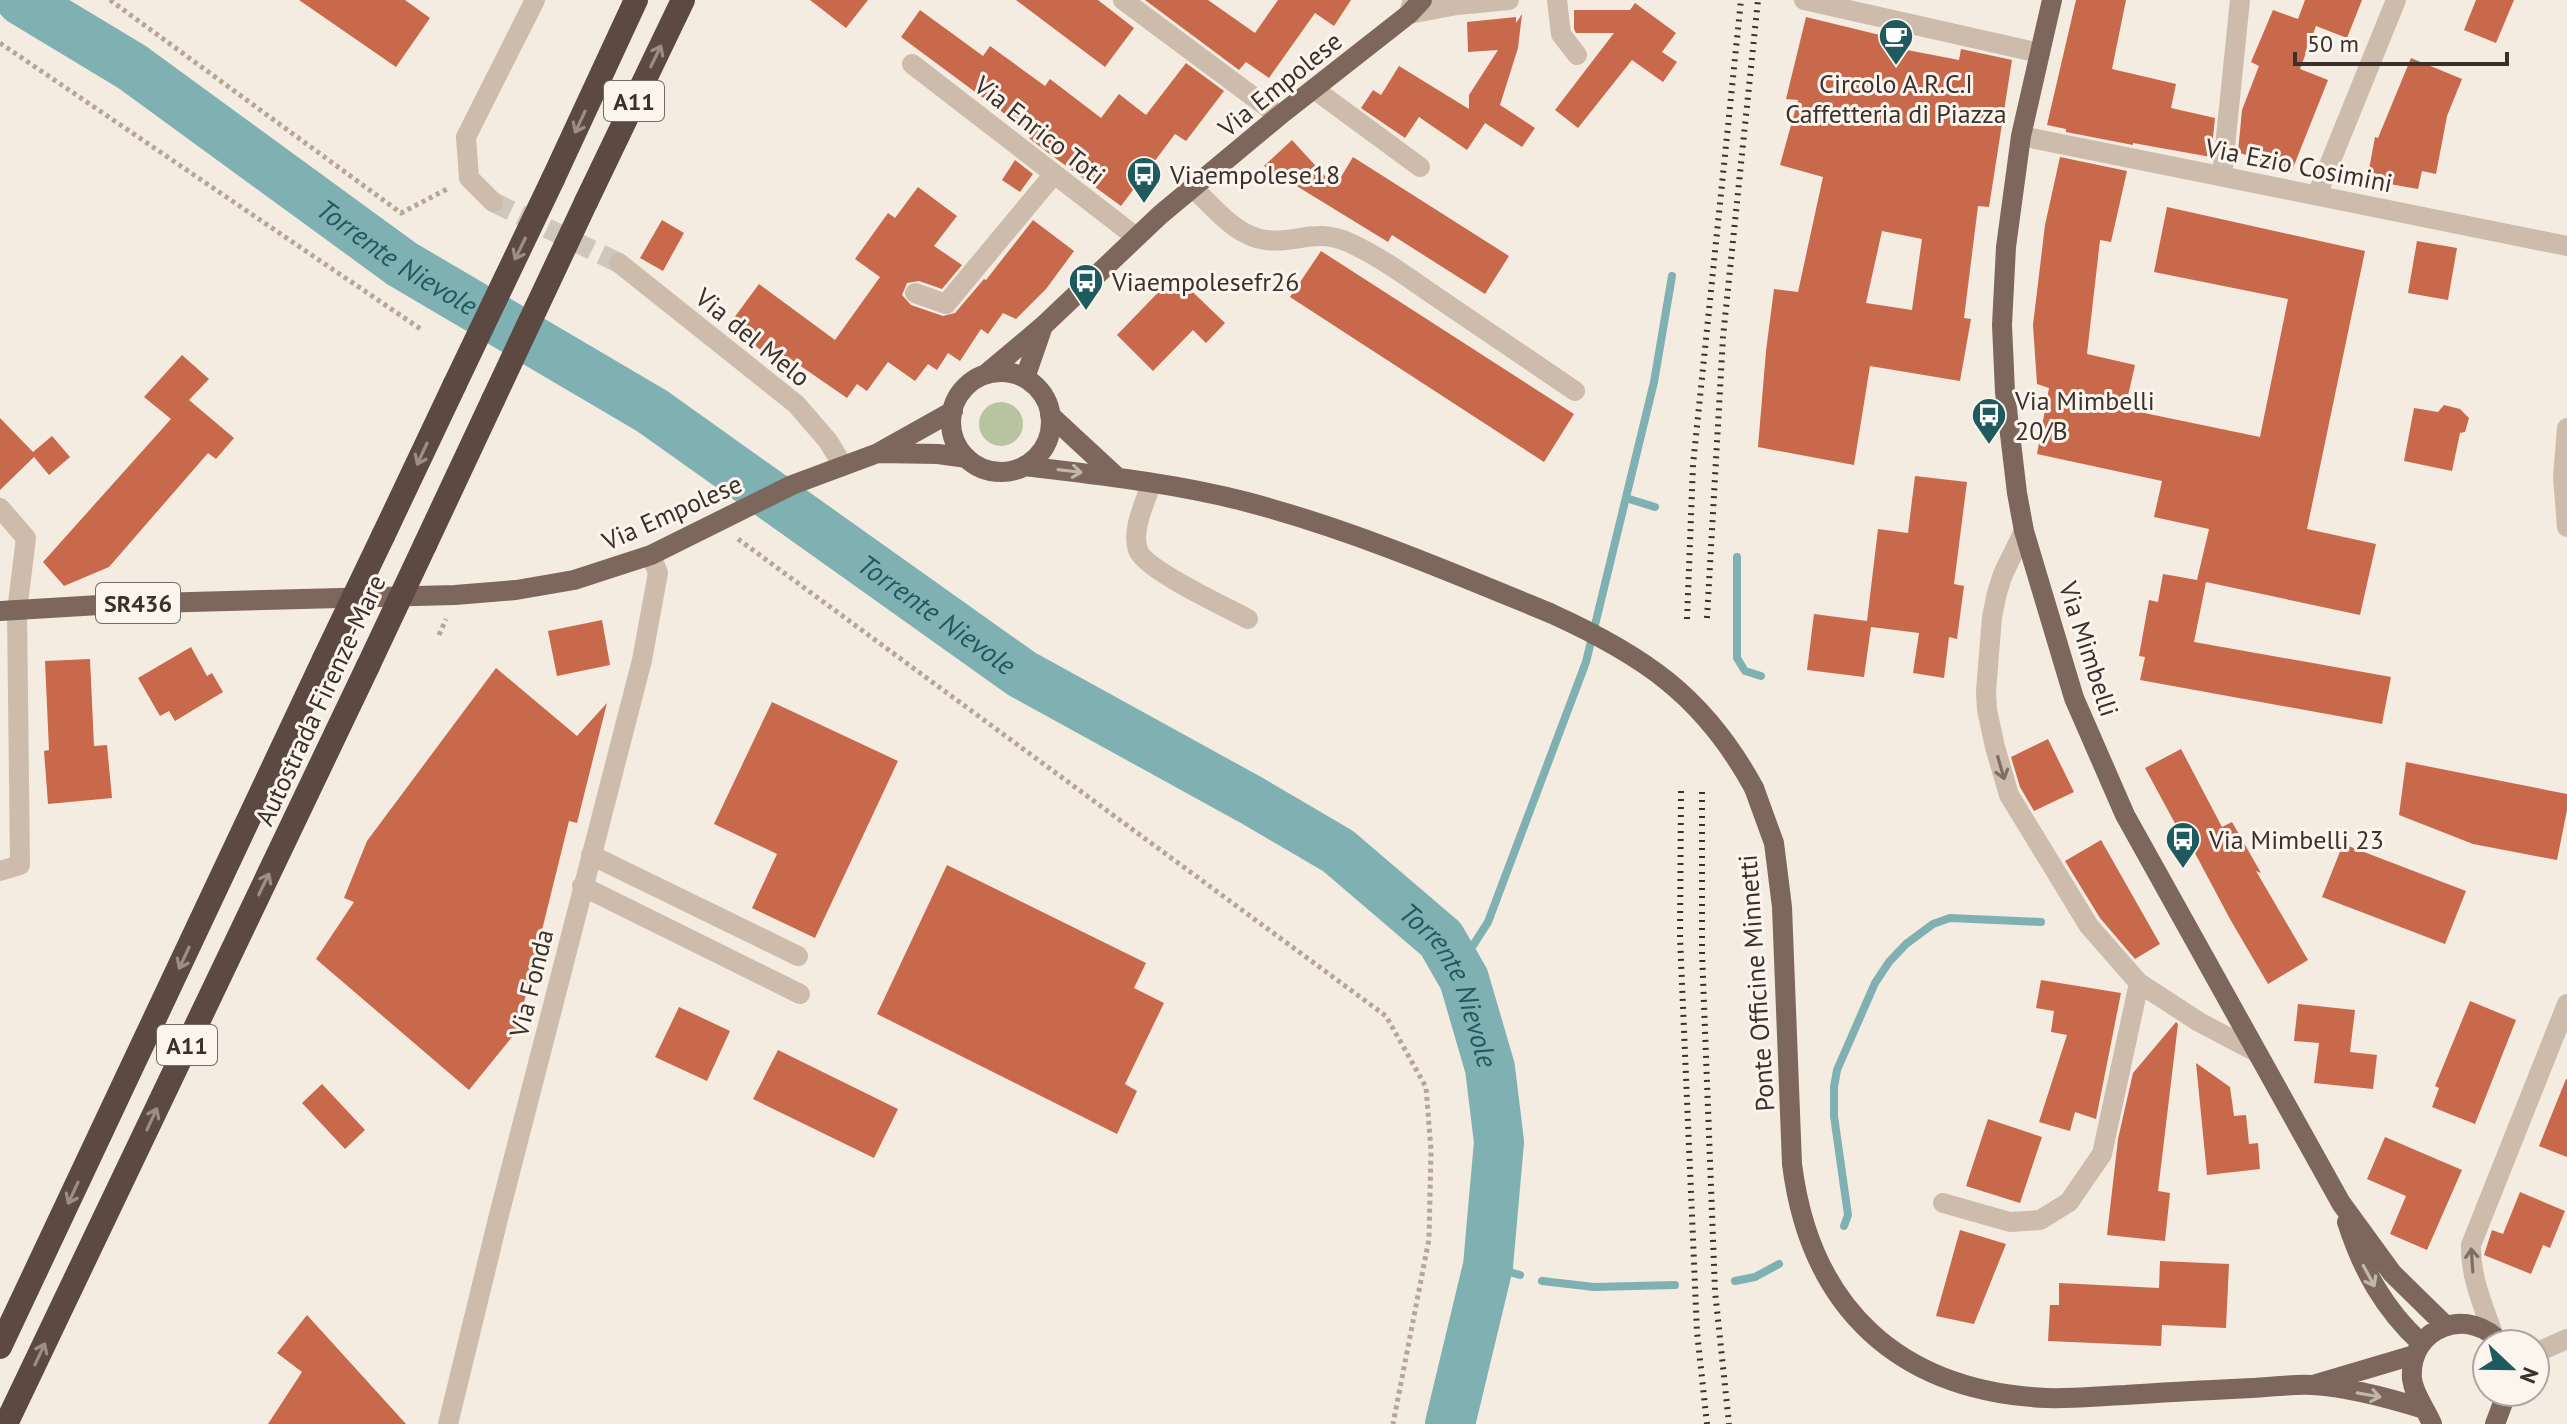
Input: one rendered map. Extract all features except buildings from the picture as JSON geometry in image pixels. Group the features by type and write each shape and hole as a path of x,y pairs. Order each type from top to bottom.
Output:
{"highway":[{"name":"Autostrada Firenze-Mare","path":"0,1347 636,0"},
{"name":"Autostrada Firenze-Mare","path":"6,1424 683,0"}],"main road":[{"name":"Via Mimbelli","path":"2052,0 2021,136 2006,247 2002,325 2005,392 2024,531 2074,698 2125,815 2341,1203"},
{"name":"Via Empolese","path":"8,611 116,604 501,592 574,580 651,555 792,485 878,453 953,411 968,384 986,374 1043,326 1192,187 1415,5"},
{"name":"Via Empolese","path":"1025,378 1043,326"},
{"path":"986,374 1006,372 1025,378 1045,398 1050,415 1049,435 1040,453 1024,466"},
{"path":"953,411 952,431 967,458"},
{"path":"1050,415 1117,477"},
{"name":"Via Empolese","path":"878,453 967,458 984,469 994,471 1024,466"},
{"name":"Ponte Officine Minnetti","path":"1024,466 1117,477 1245,501 1415,558 1550,613 1618,646 1662,675 1694,702 1719,732 1754,788 1774,843 1779,872 1796,1197 1815,1256 1830,1284 1854,1317 1873,1336 1900,1355 1946,1378 2025,1395 2068,1398 2313,1385 2380,1397 2428,1416"},
{"path":"2341,1203 2392,1273 2445,1325"},
{"path":"2341,1203 2370,1280 2418,1349"},
{"path":"2428,1416 2413,1387 2412,1368 2418,1349 2445,1325 2477,1328"},
{"name":"Ponte Officine Minnetti","path":"2313,1385 2418,1349"}],"street":[{"path":"493,202 469,178 466,137 535,0"},
{"path":"1123,0 1279,116"},
{"path":"1415,5 1509,0"},
{"path":"1557,0 1561,34 1577,55"},
{"path":"1804,0 2040,53"},
{"path":"2222,176 2240,0"},
{"path":"2317,195 2396,0"},
{"name":"Via Enrico Toti","path":"912,64 1136,237"},
{"path":"1314,89 1420,167"},
{"name":"Via Ezio Cosimini","path":"2021,136 2567,246"},
{"path":"915,293 946,304 1054,174"},
{"path":"1192,187 1238,229 1257,238 1279,241 1311,234 1356,245 1575,391"},
{"name":"Via del Melo","path":"619,263 796,404 828,441 842,464"},
{"path":"2567,428 2563,477 2567,527"},
{"path":"1151,484 1137,528 1138,551 1151,566 1248,619"},
{"path":"0,508 26,538 8,611 20,865 0,871"},
{"path":"2024,531 1997,593 1986,691 1995,747 2009,795 2089,926 2139,983 2199,1022 2256,1052"},
{"name":"Via Fonda","path":"448,1424 582,886 642,660 658,573 651,555"},
{"path":"591,855 798,956"},
{"path":"582,886 800,994"},
{"path":"1943,1203 2010,1222 2040,1220 2069,1202 2102,1154 2139,983"},
{"path":"2494,1328 2475,1280 2471,1245 2558,1053 2567,1004"}],"path":[{"path":"110,0 401,213 469,178"},
{"path":"0,43 422,330"},
{"path":"715,523 1386,1016 1426,1087 1431,1150 1429,1239 1393,1424"}],"green space":[{"path":"1001,402 1017,408 1023,424 1017,440 1001,446 985,440 979,424 985,408"}],"waterway":[{"name":"Torrente Nievole","path":"21,0 132,67 402,264 652,411 1022,674 1338,851 1441,939 1464,979 1490,1068 1499,1142 1488,1266 1450,1424"},
{"path":"1458,969 1488,922 1586,662 1654,382 1672,276"},
{"path":"1626,498 1655,507"},
{"path":"1737,557 1737,658 1745,671 1761,676"},
{"path":"1844,1226 1848,1215 1834,1116 1834,1087 1837,1070 1875,983 1906,944 1933,924 1950,918 2041,922"},
{"path":"1735,1281 1755,1277 1779,1264"},
{"path":"1488,1266 1520,1275"},
{"path":"1542,1281 1594,1287 1675,1285"}],"tunnel":[{"path":"493,202 619,263"}],"railway":[{"path":"1687,619 1693,465 1741,0"},
{"path":"1707,618 1723,337 1758,0"},
{"path":"1681,791 1680,937 1697,1332 1707,1424"},
{"path":"1702,792 1702,952 1715,1291 1729,1424"}],"place":[{"name":"Circolo A.R.C.I Caffetteria di Piazza","path":"1896,67"},
{"name":"Viaempolese18","path":"1144,205"},
{"name":"Viaempolesefr26","path":"1086,312"},
{"name":"Via Mimbelli 20/B","path":"1989,446"},
{"name":"Via Mimbelli 23","path":"2183,870"}]}
